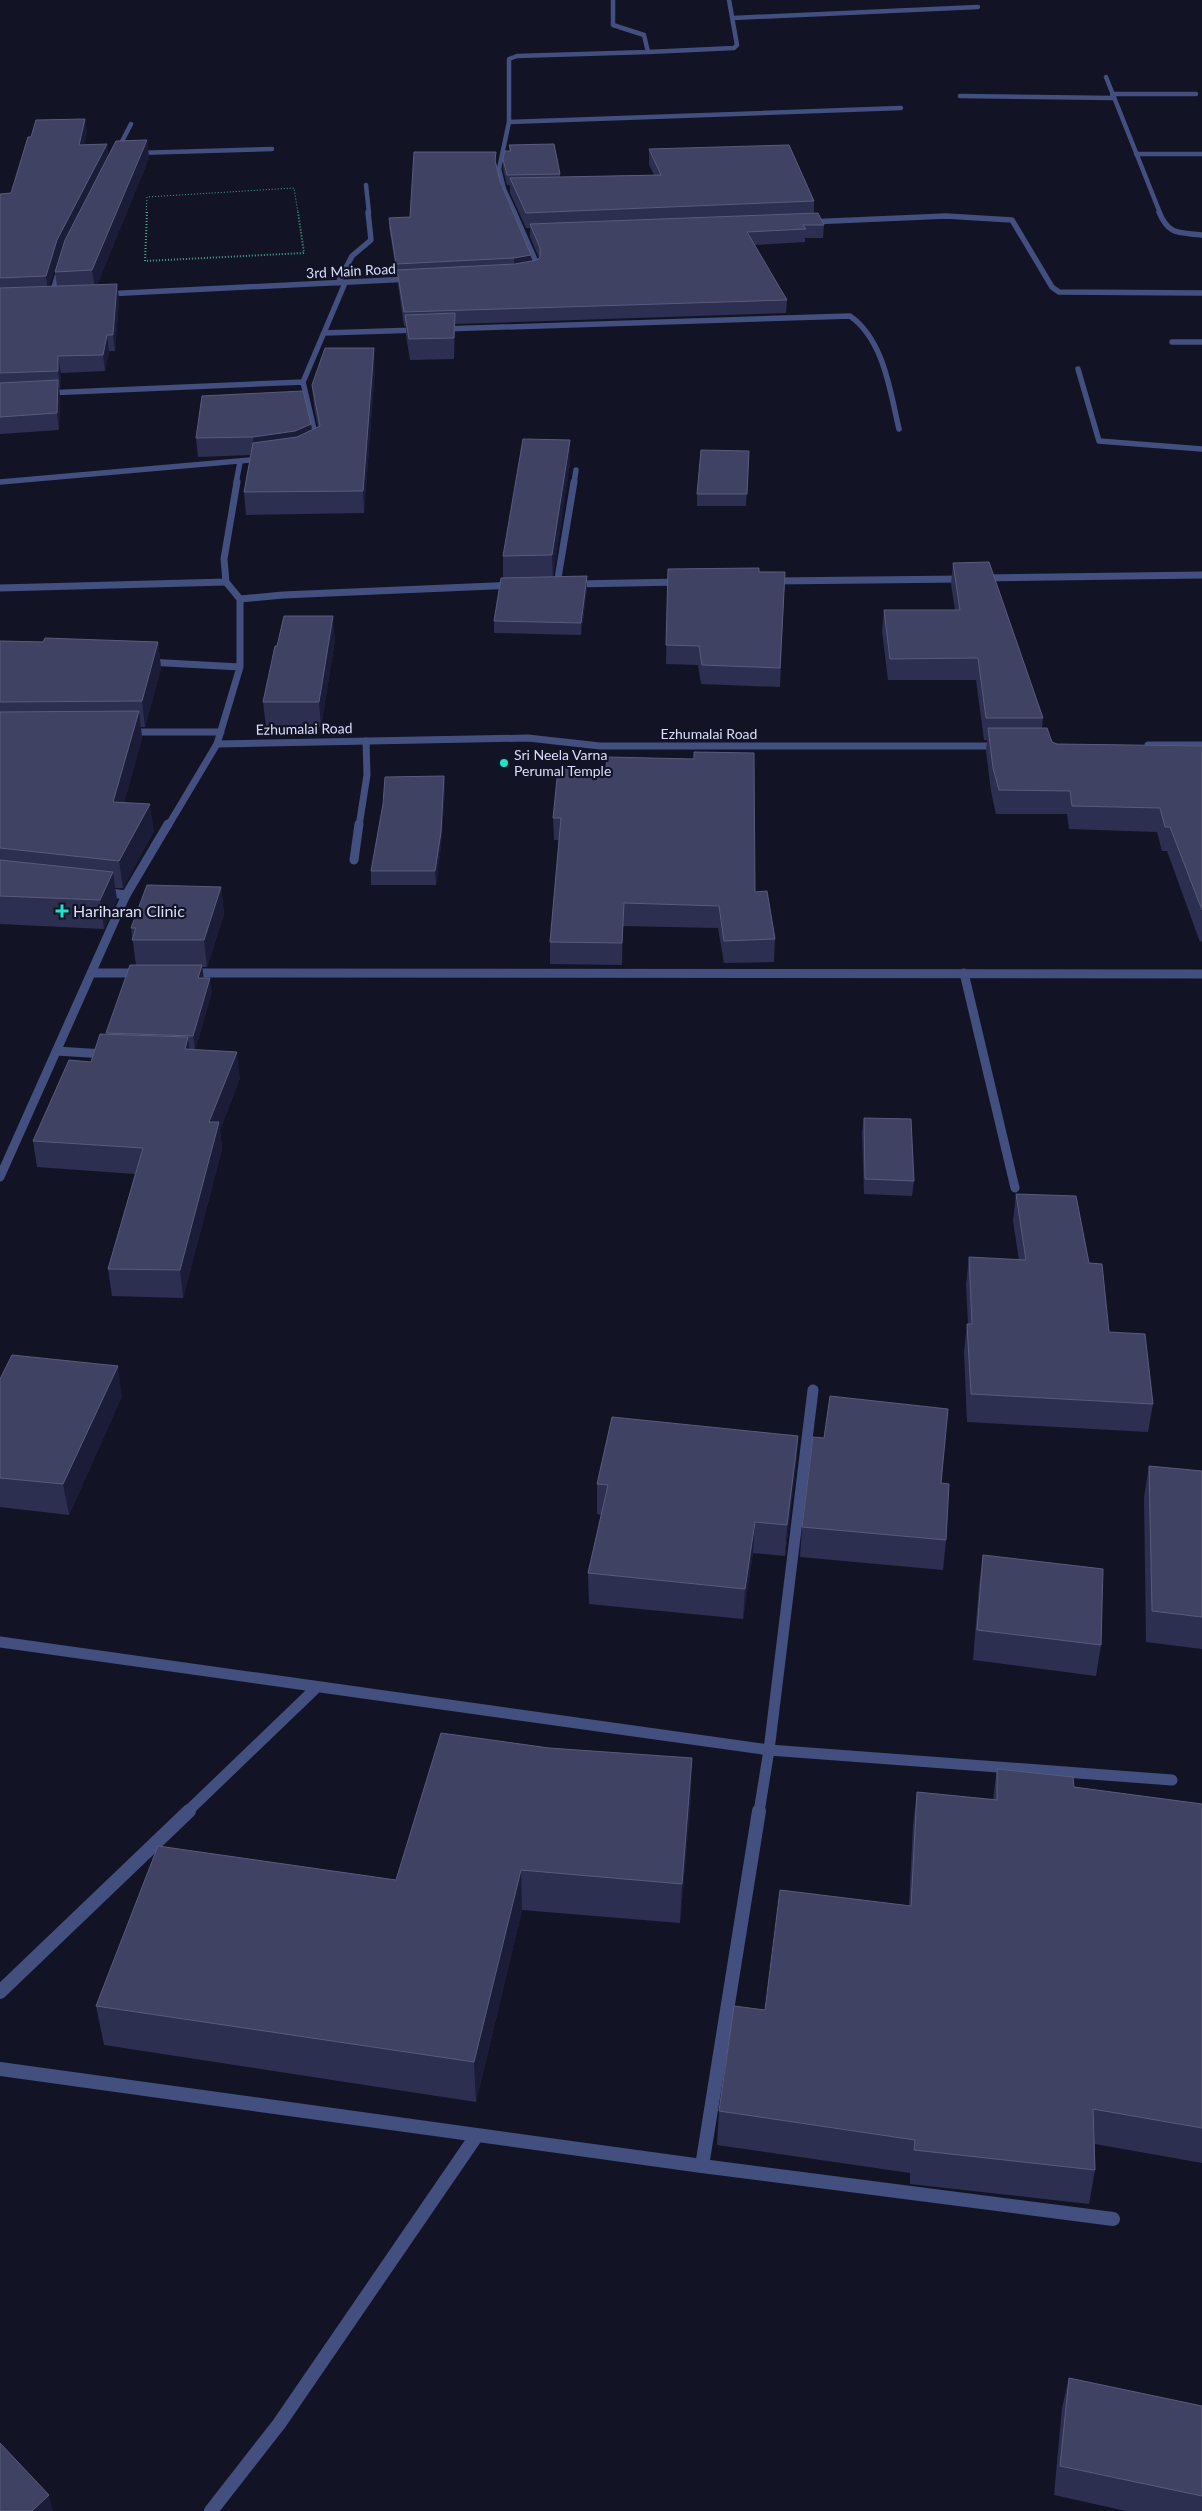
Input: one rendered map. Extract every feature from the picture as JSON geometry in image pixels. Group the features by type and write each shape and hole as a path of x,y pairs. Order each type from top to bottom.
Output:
{"street":[{"path":"613,0 614,25 644,35 648,52"},
{"path":"522,272 536,269 536,262 504,189 499,170 509,122 509,59 517,56 734,48 737,45 729,0"},
{"path":"733,18 978,7"},
{"path":"1106,77 1165,226 1172,231 1202,235"},
{"path":"960,96 1196,94"},
{"path":"509,122 900,108"},
{"path":"111,163 130,124"},
{"path":"116,154 272,149"},
{"path":"1136,154 1202,154"},
{"path":"311,448 318,445 303,382 324,333 352,256 371,240 366,186"},
{"path":"504,189 514,189"},
{"path":"798,222 946,216 1001,217 1012,220 1052,287 1059,292 1202,293"},
{"path":"523,233 533,232"},
{"path":"51,297 63,258"},
{"name":"3rd Main Road","path":"101,294 420,279"},
{"path":"43,297 61,296"},
{"path":"432,329 850,316 860,320 883,363 899,429"},
{"path":"324,333 423,330"},
{"path":"1172,342 1202,342"},
{"path":"1078,369 1099,441 1202,449"},
{"path":"39,393 303,382"},
{"path":"0,482 269,458"},
{"path":"0,1177 126,895 217,744 240,667 240,599 226,582 224,559 240,462"},
{"path":"557,584 576,470"},
{"path":"765,581 1202,575"},
{"path":"0,588 226,582"},
{"path":"547,584 686,582"},
{"path":"240,599 312,593 517,584"},
{"path":"144,661 240,667"},
{"path":"115,732 221,732"},
{"name":"Ezhumalai Road","path":"217,744 528,738 600,746 1012,746"},
{"path":"354,860 367,776 366,740"},
{"path":"1136,746 1202,745"},
{"path":"97,892 126,895"},
{"path":"91,973 151,973"},
{"path":"180,973 1202,974"},
{"path":"964,974 1015,1188"},
{"path":"56,1051 115,1054"},
{"path":"702,2166 769,1750 813,1390"},
{"path":"0,1642 316,1688 769,1750 1172,1780"},
{"path":"0,1992 316,1688"},
{"path":"0,2069 702,2166 1113,2220"},
{"path":"211,2511 279,2424 477,2135"}],"path":[{"path":"294,188 304,253 144,261 147,197 294,188"}],"building":[{"path":"85,119 79,145 107,144 57,240 46,276 0,278 0,194 11,193 28,137 31,137 36,120"},
{"path":"147,140 92,270 55,272 65,240 116,141"},
{"path":"554,144 560,174 507,175 503,159 505,151 511,151 509,145"},
{"path":"789,145 814,201 526,213 510,178 661,175 649,149"},
{"path":"414,152 496,152 495,160 500,181 531,255 514,258 396,264 389,218 410,217"},
{"path":"818,213 824,225 803,225 806,229 747,232 787,300 404,312 397,270 515,264 537,260 540,257 540,248 530,224"},
{"path":"117,284 113,335 107,335 103,355 58,356 58,371 0,373 0,288"},
{"path":"455,313 454,338 409,339 405,315"},
{"path":"325,348 374,348 363,491 244,492 253,443 297,437 320,426 312,385"},
{"path":"58,380 57,413 0,417 0,383"},
{"path":"303,391 311,424 295,431 253,437 196,438 202,396"},
{"path":"523,439 570,440 552,555 503,556"},
{"path":"701,450 749,451 747,494 697,494"},
{"path":"989,562 1043,718 986,718 978,658 890,659 884,610 960,610 953,563"},
{"path":"759,568 759,572 785,572 780,668 702,665 699,646 666,645 668,569"},
{"path":"587,576 581,623 494,621 501,578"},
{"path":"284,616 333,616 319,702 263,702 275,646 277,646"},
{"path":"45,638 158,642 142,701 0,702 0,641 43,642"},
{"path":"139,711 113,802 150,804 119,861 0,848 0,712"},
{"path":"988,728 1047,728 1052,742 1057,744 1202,746 1202,910 1170,827 1165,827 1160,808 1072,806 1070,791 999,790 993,768"},
{"path":"694,752 754,753 755,892 767,891 775,939 724,941 719,906 624,903 622,943 550,942 561,818 553,818 558,769 606,769 607,757 694,759"},
{"path":"444,776 441,832 435,871 371,871 383,804 385,777"},
{"path":"0,860 113,872 100,900 0,896"},
{"path":"147,885 221,887 204,940 132,940 136,928 131,928"},
{"path":"130,965 202,965 198,978 210,978 193,1036 106,1033"},
{"path":"100,1034 188,1037 185,1049 237,1052 209,1122 219,1122 180,1270 108,1269 143,1148 33,1141 69,1060 91,1062"},
{"path":"864,1118 911,1119 914,1181 865,1179"},
{"path":"1016,1194 1076,1196 1089,1263 1102,1264 1109,1332 1145,1334 1153,1404 971,1394 967,1324 972,1324 969,1257 1026,1260"},
{"path":"12,1355 118,1366 63,1484 0,1478 0,1379"},
{"path":"830,1396 948,1409 941,1483 949,1484 946,1540 802,1527 813,1437 824,1438"},
{"path":"612,1417 798,1436 787,1525 755,1522 745,1589 588,1573 608,1485 597,1484"},
{"path":"1149,1466 1202,1471 1202,1617 1152,1611"},
{"path":"983,1555 1103,1569 1101,1645 977,1630"},
{"path":"441,1733 549,1748 692,1758 682,1884 521,1870 474,2062 96,2006 158,1846 396,1880"},
{"path":"997,1769 1073,1777 1074,1787 1202,1804 1202,2128 1093,2109 1095,2170 914,2150 915,2140 719,2111 734,2006 765,2010 780,1890 911,1906 917,1792 997,1800"},
{"path":"1069,2378 1202,2406 1202,2496 1060,2466"},
{"path":"0,2443 49,2495 32,2511 0,2511"}],"place":[{"name":"Sri Neela Varna Perumal Temple","path":"504,763"},
{"name":"Hariharan Clinic","path":"62,911"}]}
